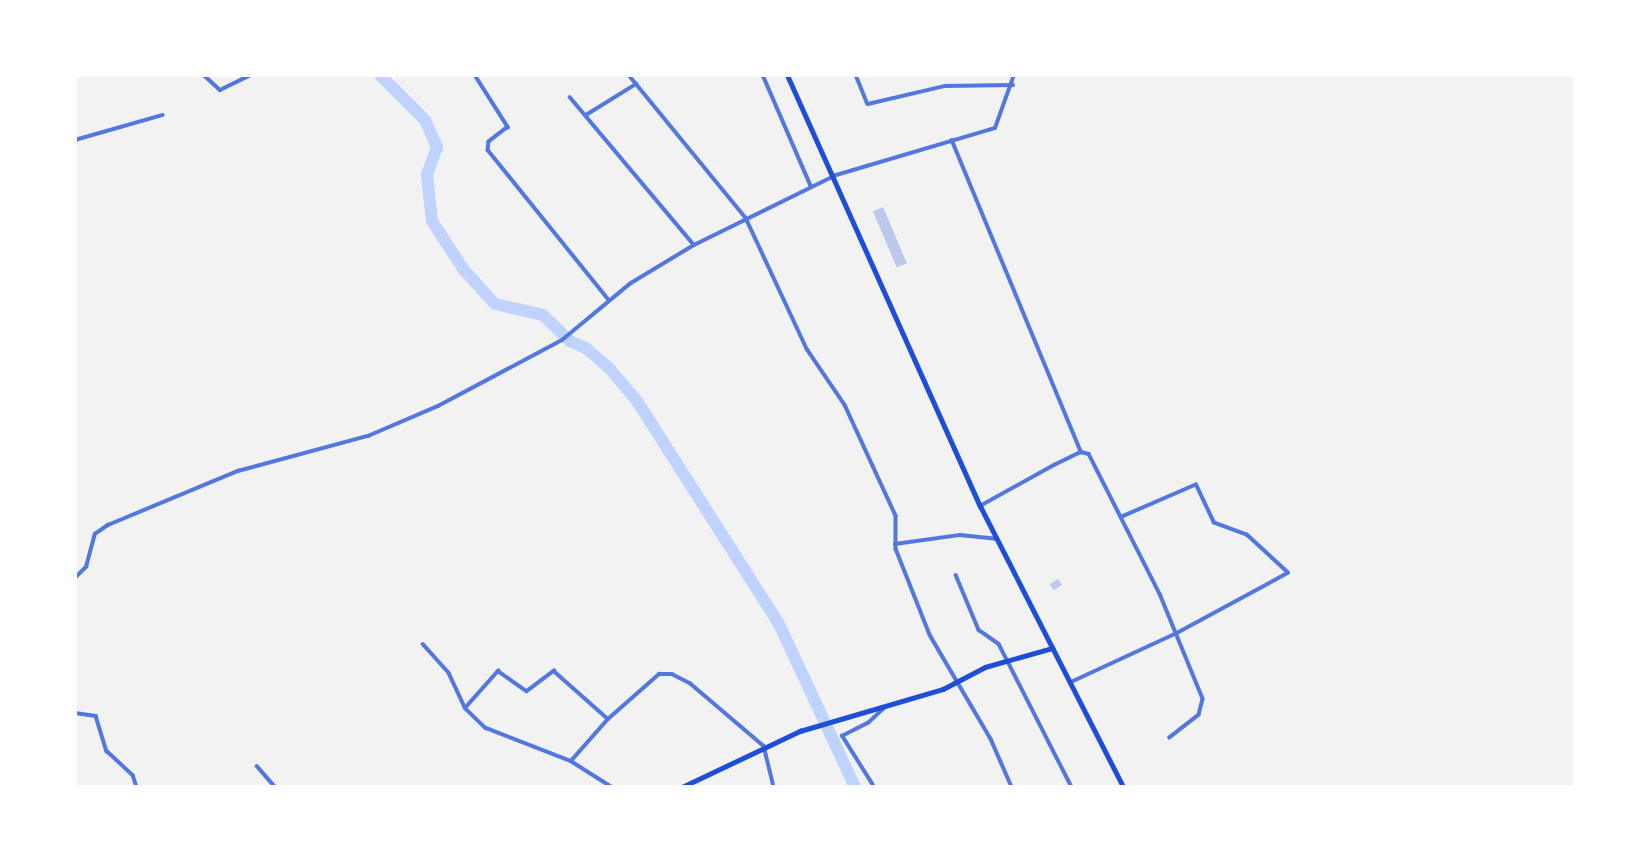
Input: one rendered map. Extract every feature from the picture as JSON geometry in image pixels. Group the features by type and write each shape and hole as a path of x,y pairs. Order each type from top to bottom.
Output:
{"main road":[{"path":"787,75 980,506 1123,787"},
{"path":"682,787 764,746 821,724 957,684 973,672 1005,660 1052,648"}],"street":[{"path":"204,75 220,90 251,75"},
{"path":"475,75 508,127 489,142 488,150 609,300"},
{"path":"629,75 746,218 807,349 845,405 896,516 895,544 930,635 991,739 1012,787"},
{"path":"763,75 811,186"},
{"path":"856,75 867,104 946,86 1013,85"},
{"path":"75,578 86,567 95,534 108,525 237,471 391,427 562,340 609,300 694,245 746,218 832,177 995,128 1013,85 1014,75"},
{"path":"586,115 635,84"},
{"path":"570,97 694,245"},
{"path":"75,140 163,114"},
{"path":"952,140 1081,452"},
{"path":"980,506 1081,452 1089,454 1122,517 1203,699 1199,715 1170,737"},
{"path":"1071,682 1175,634 1287,573 1247,534 1214,523 1196,485 1122,517"},
{"path":"895,544 960,535 996,539"},
{"path":"956,575 979,630 996,640 1072,787"},
{"path":"423,644 449,673 465,708 494,733 570,761 612,787"},
{"path":"465,708 498,671 527,691 554,671 608,719"},
{"path":"570,761 608,719 659,674 672,674 690,683 764,746 775,787"},
{"path":"874,787 842,736 870,722 887,705"},
{"path":"75,713 96,716 107,751 134,780 134,787"},
{"path":"257,765 275,787"}],"building":[{"path":"883,207 907,263 897,267 873,211"},
{"path":"1058,579 1062,585 1054,590 1050,585"}],"waterway":[{"path":"380,75 425,120 437,147 427,175 432,221 464,270 495,304 543,315 570,341 586,348 610,369 637,401 779,624 855,787"}]}
